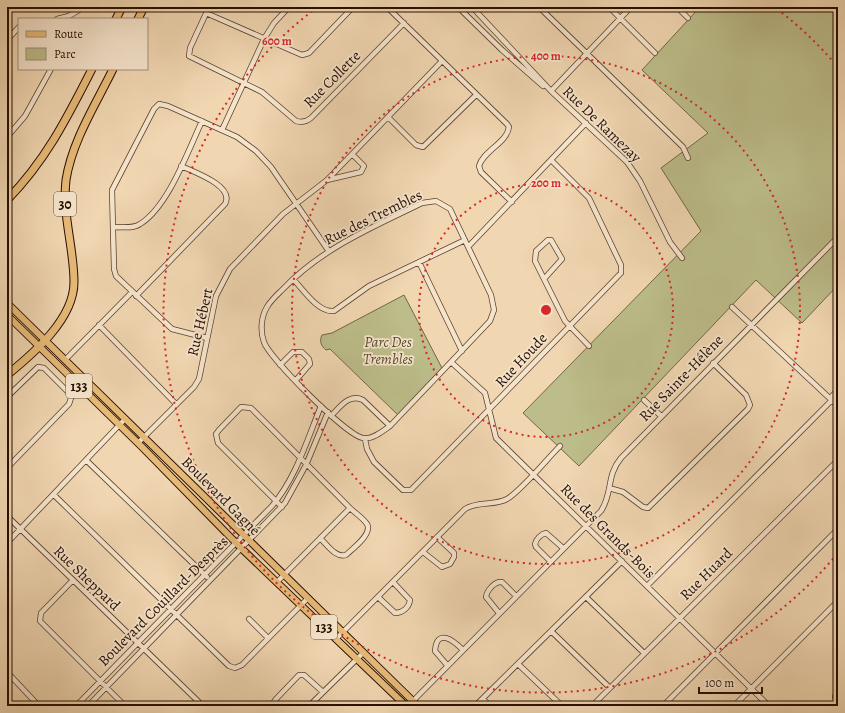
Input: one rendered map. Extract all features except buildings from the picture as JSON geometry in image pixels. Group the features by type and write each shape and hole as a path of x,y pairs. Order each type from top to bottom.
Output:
{"highway":[{"path":"116,18 122,7"},
{"path":"138,18 144,7"},
{"path":"7,200 28,177 48,150 62,128 91,70"},
{"name":"30","path":"7,375 39,346 66,314 73,292 73,276 65,206 66,182 70,161 80,135 112,70"}],"main road":[{"name":"Boulevard Gagné","path":"7,304 308,598 363,653 411,705"},
{"name":"Boulevard Gagné","path":"7,315 120,425 242,549 278,581 357,659 411,705"}],"street":[{"path":"61,18 69,16 84,7"},
{"path":"209,7 206,13 297,54 306,54 353,7"},
{"path":"222,130 264,40 274,23 289,7"},
{"path":"387,7 509,127 507,134 482,160 479,166 481,172 512,202"},
{"name":"Rue De Ramezay","path":"458,7 534,80 551,91"},
{"name":"Rue De Ramezay","path":"472,7 551,91 627,162 633,170 670,242 682,258"},
{"path":"539,7 683,147 688,158"},
{"path":"608,7 655,53"},
{"path":"551,91 631,7"},
{"path":"677,7 688,18"},
{"name":"Rue Collette","path":"206,13 190,48 189,56 272,98 296,121 306,122 404,23"},
{"path":"474,23 480,16"},
{"path":"7,40 18,28"},
{"name":"Rue Hébert","path":"138,443 194,387 199,379 206,338 216,296 230,269 283,214 327,180 442,62"},
{"path":"7,137 25,116 50,70"},
{"path":"388,117 416,145 423,147 476,95"},
{"path":"206,338 172,329 116,276 114,269 112,190 114,183 154,109 159,104 163,104 237,137 264,159 328,250"},
{"path":"113,227 140,225 162,203 202,121"},
{"path":"468,247 586,123"},
{"name":"Rue Hébert","path":"327,180 364,170 362,163 352,154"},
{"name":"Rue Houde","path":"365,439 367,449 374,462 403,490 408,491 489,411 618,278 622,268 589,198 551,160"},
{"path":"136,296 228,200 226,193 214,182 181,166"},
{"name":"Rue des Trembles","path":"436,201 450,209 465,240 491,295 494,310 490,321 390,426 379,434 365,439 349,432 329,414 269,352 264,342 262,332 262,322 268,305 293,279 328,250 422,203 436,201"},
{"name":"Rue Sainte-Hélène","path":"411,705 448,665 603,507 615,465 750,325 838,237"},
{"path":"293,279 319,306 329,311 338,309 370,286 465,240"},
{"path":"544,278 562,259 551,240 548,240 534,254 535,261 569,327 589,346"},
{"path":"419,262 462,351"},
{"path":"65,360 132,292"},
{"path":"732,307 838,406"},
{"path":"838,316 836,322 838,324"},
{"path":"99,325 176,404"},
{"path":"280,365 293,352 302,352 309,359 310,364 296,380"},
{"name":"Rue des Grands-Bois","path":"451,362 484,393 496,438 769,706"},
{"path":"609,488 623,492 643,507 648,508 748,409 750,405 746,395 713,363"},
{"path":"7,397 33,370 40,367 70,394 71,400 7,468"},
{"path":"647,586 831,399 838,390"},
{"path":"329,414 348,399 360,399 390,426"},
{"path":"644,400 661,416"},
{"path":"282,507 218,443 216,434 242,407 248,406 367,524 368,529 366,534 346,555 338,555 321,539"},
{"name":"Boulevard Couillard-Desprès","path":"76,706 237,544 276,501 301,458 321,406"},
{"name":"Boulevard Couillard-Desprès","path":"88,706 144,650 210,580 250,542 282,507 306,465 329,414"},
{"path":"7,543 125,419"},
{"path":"336,639 465,509 474,505 506,499 560,446"},
{"path":"86,460 210,580"},
{"name":"Rue Huard","path":"592,706 838,460"},
{"path":"54,495 229,666 236,668 242,665 308,598"},
{"path":"278,581 285,576 350,508"},
{"name":"Rue Sheppard","path":"7,516 203,706"},
{"path":"663,706 838,529"},
{"path":"550,562 535,544 541,534 546,533 563,548"},
{"path":"423,552 442,567 450,564 454,557 454,553 437,537"},
{"path":"475,706 622,561"},
{"path":"73,580 41,613 40,621 125,706"},
{"path":"378,598 396,613 402,612 408,606 408,598 393,582"},
{"path":"499,613 486,597 493,586 497,582 502,582 516,596"},
{"path":"586,597 644,653"},
{"path":"734,706 838,601"},
{"path":"249,619 268,638"},
{"path":"551,631 610,688"},
{"path":"448,665 435,651 435,646 442,638 450,638 463,650"},
{"path":"309,706 363,653"},
{"path":"518,664 562,706"},
{"path":"7,672 39,706"},
{"path":"276,706 274,702 276,699 299,675 304,675 323,692"},
{"path":"838,687 835,696 838,701"},
{"path":"483,699 490,706"}],"green space":[{"path":"700,7 838,7 838,285 802,323 756,280 579,466 523,413 701,231 661,168 708,133 642,70"},
{"name":"Parc Des Trembles","path":"404,295 443,370 399,416 330,349 326,350 321,343 321,339 322,335 332,333"}]}
